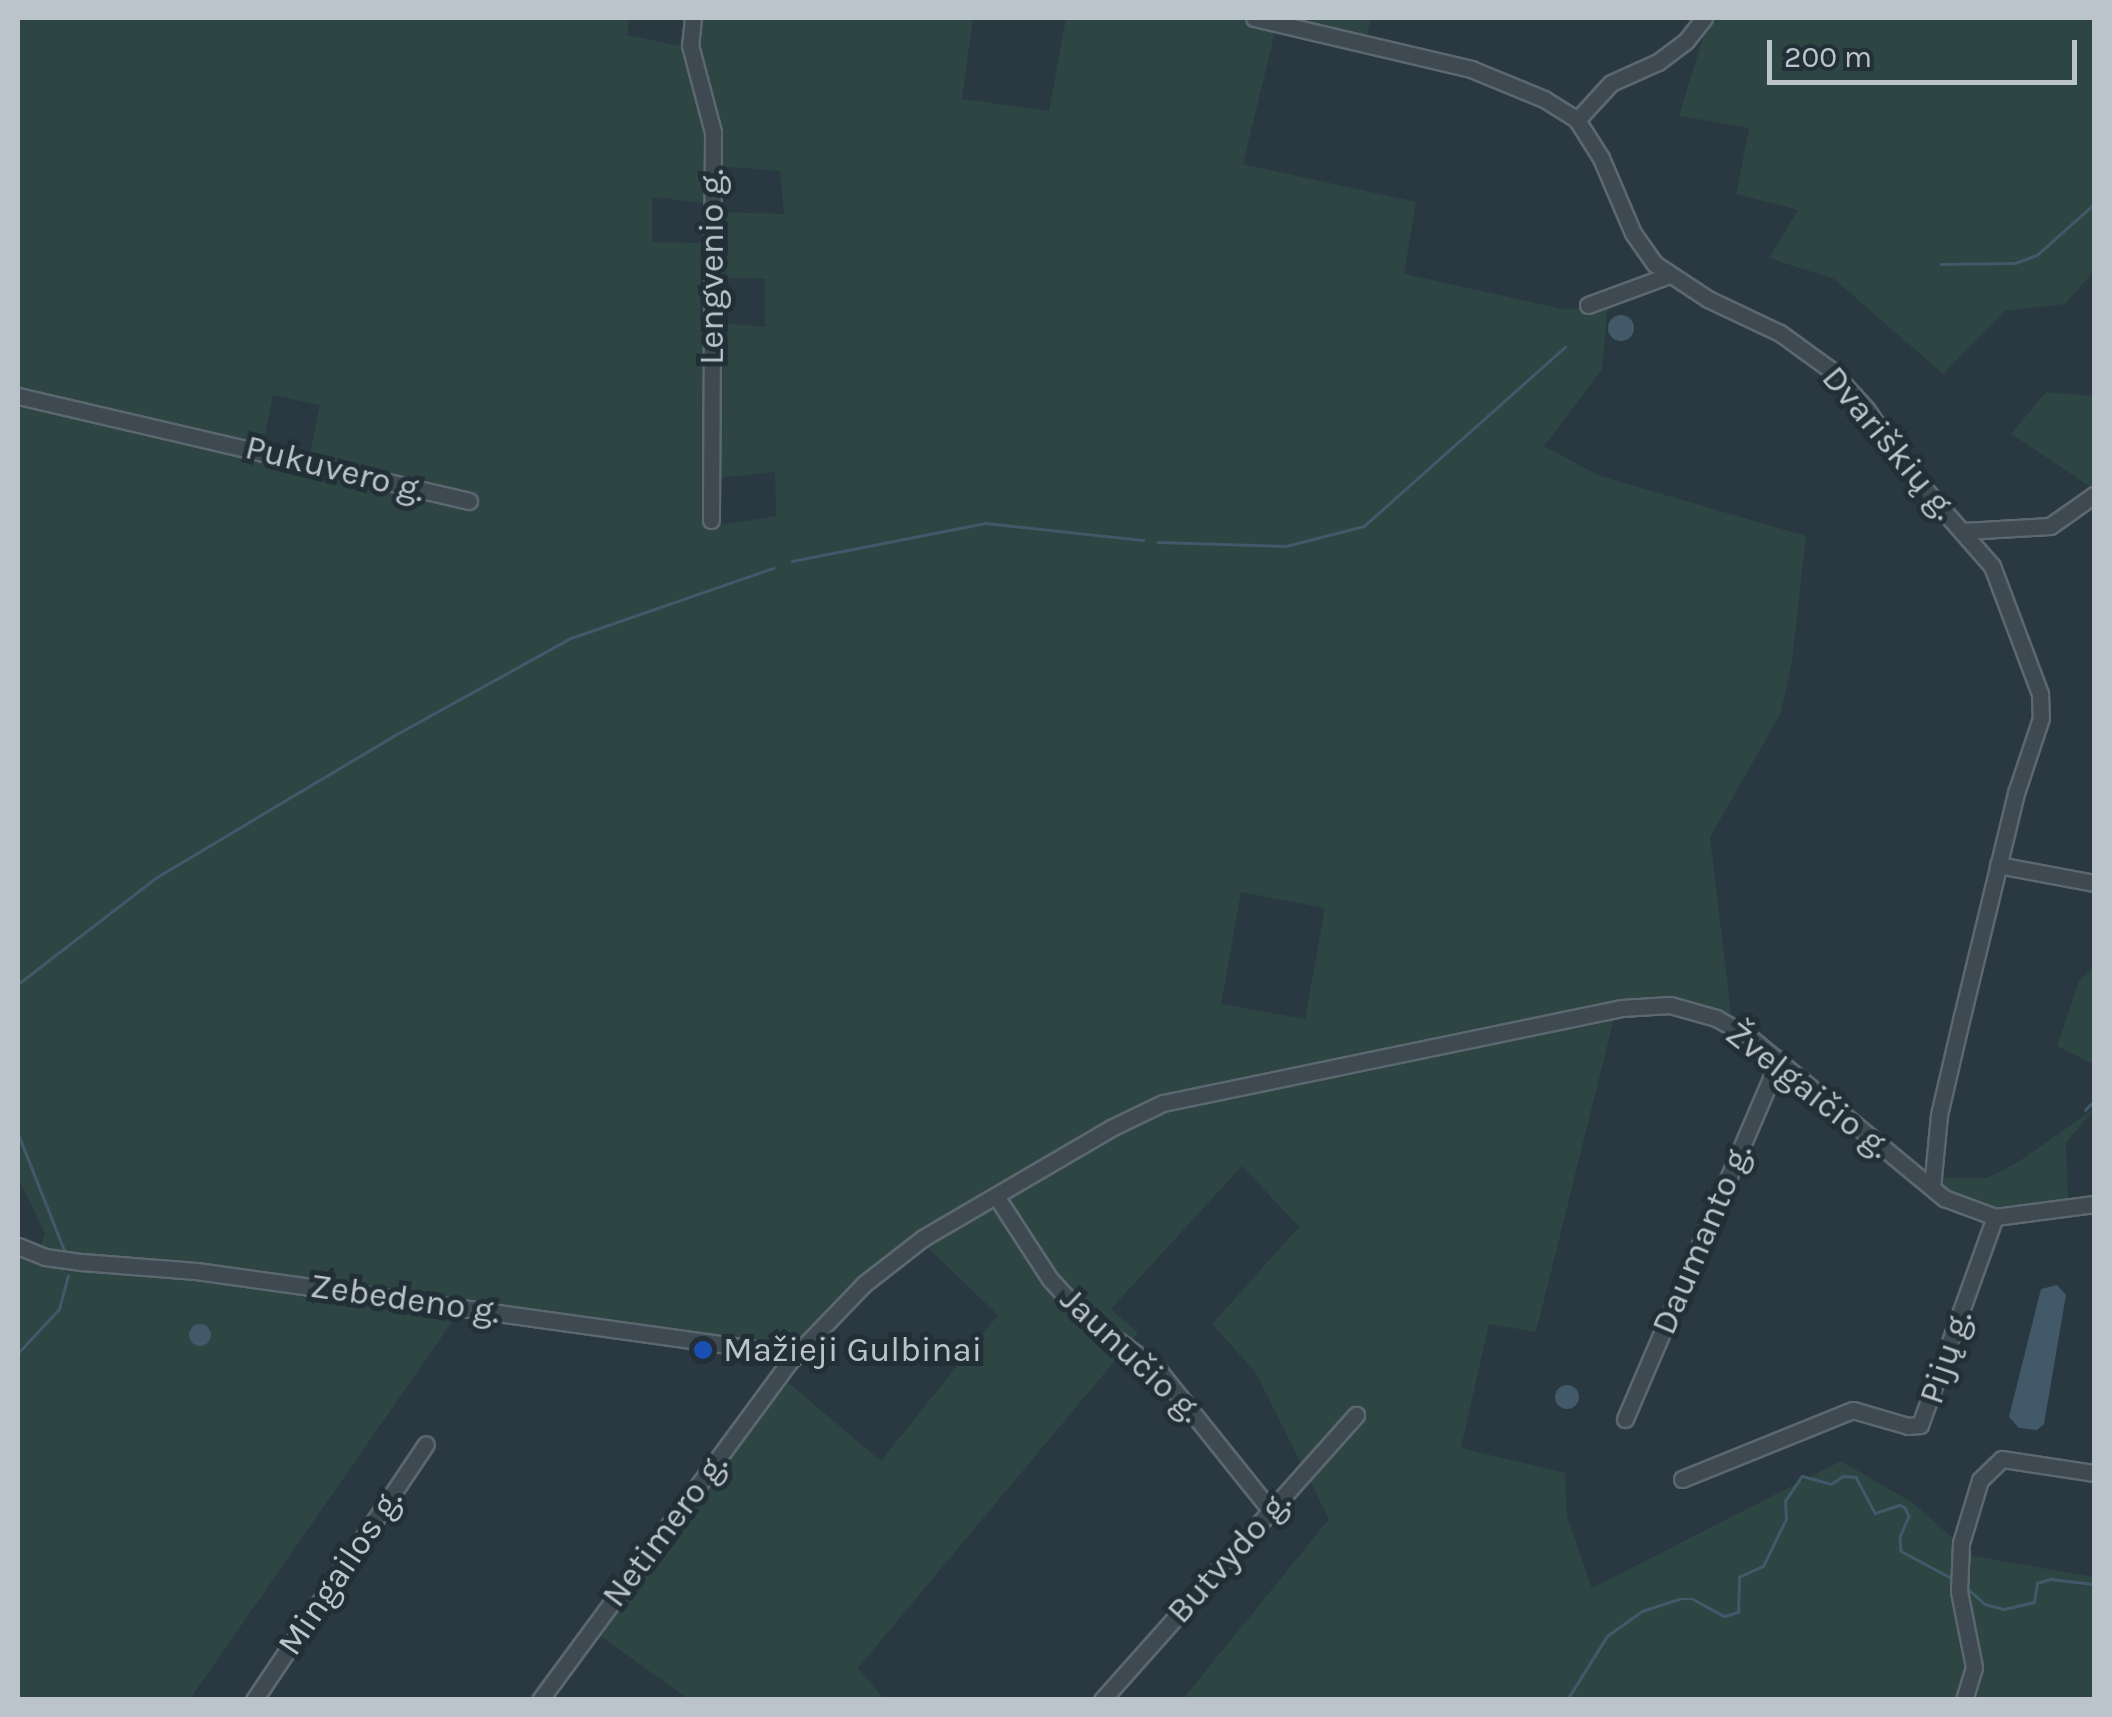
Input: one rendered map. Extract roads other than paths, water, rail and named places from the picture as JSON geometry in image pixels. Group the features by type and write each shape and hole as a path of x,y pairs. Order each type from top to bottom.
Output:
{"street":[{"name":"Lengvenio g.","path":"693,18 690,45 714,132 711,520"},
{"name":"Dvariškių g.","path":"1254,18 1471,69 1544,99 1577,120 1601,158 1632,233 1669,275 1780,333 1831,370 1866,410 1907,469 1992,566 2040,694 2038,738 2016,793 1998,864 1939,1116 1932,1188"},
{"path":"1577,120 1611,83 1658,62 1686,41 1704,18"},
{"path":"1588,305 1669,275"},
{"name":"Pukuvero g.","path":"18,396 469,501"},
{"path":"1964,531 2050,526 2094,494"},
{"path":"1998,864 2094,883"},
{"name":"Žvelgaičio g.","path":"996,1196 1111,1128 1163,1103 1622,1008 1670,1005 1716,1018 1778,1060 1944,1198 1995,1216"},
{"name":"Daumanto g.","path":"1626,1418 1778,1060"},
{"name":"Netimero g.","path":"540,1700 790,1361 893,1258 996,1196"},
{"name":"Jaunučio g.","path":"996,1196 1050,1279 1081,1313 1158,1371 1271,1511"},
{"path":"1995,1216 2094,1204"},
{"name":"Pijų g.","path":"1682,1478 1853,1410 1908,1426 1920,1425 1995,1216"},
{"name":"Zebedeno g.","path":"18,1246 63,1260 196,1271 763,1350 790,1361"},
{"name":"Butvydo g.","path":"1102,1700 1356,1416"},
{"name":"Mingailos g.","path":"254,1700 426,1444"},
{"path":"1964,1700 1974,1667 1959,1591 1960,1558 1971,1499 1995,1462 2010,1459 2094,1472"}],"water":[{"path":"1621,315 1630,319 1634,328 1630,337 1621,341 1612,337 1608,328 1612,319"},
{"path":"2057,1285 2066,1295 2044,1424 2037,1430 2019,1428 2009,1417 2041,1289"},
{"path":"200,1324 208,1327 208,1343 200,1346 192,1343 189,1335 192,1327"},
{"path":"1567,1385 1579,1397 1567,1409 1555,1397"}],"waterway":[{"path":"1941,264 2015,263 2037,255 2094,204"},
{"path":"1158,542 1286,546 1364,526 1565,347"},
{"path":"792,561 986,523 1143,540"},
{"path":"18,984 157,877 395,735 571,638 773,568"},
{"path":"2085,1110 2091,1104"},
{"path":"18,1133 65,1252"},
{"path":"18,1353 59,1309 68,1276"},
{"path":"1567,1700 1607,1636 1642,1611 1693,1599 1724,1616 1738,1612 1739,1577 1763,1566 1786,1519 1785,1501 1802,1476 1831,1484 1843,1476 1856,1477 1875,1513 1900,1505 1905,1508 1909,1516 1900,1537 1901,1551 1955,1580"},
{"path":"1966,1587 1985,1604 2004,1609 2034,1602 2037,1583 2050,1579 2094,1584"}],"place":[{"name":"Mažieji Gulbinai","path":"703,1350"}]}
